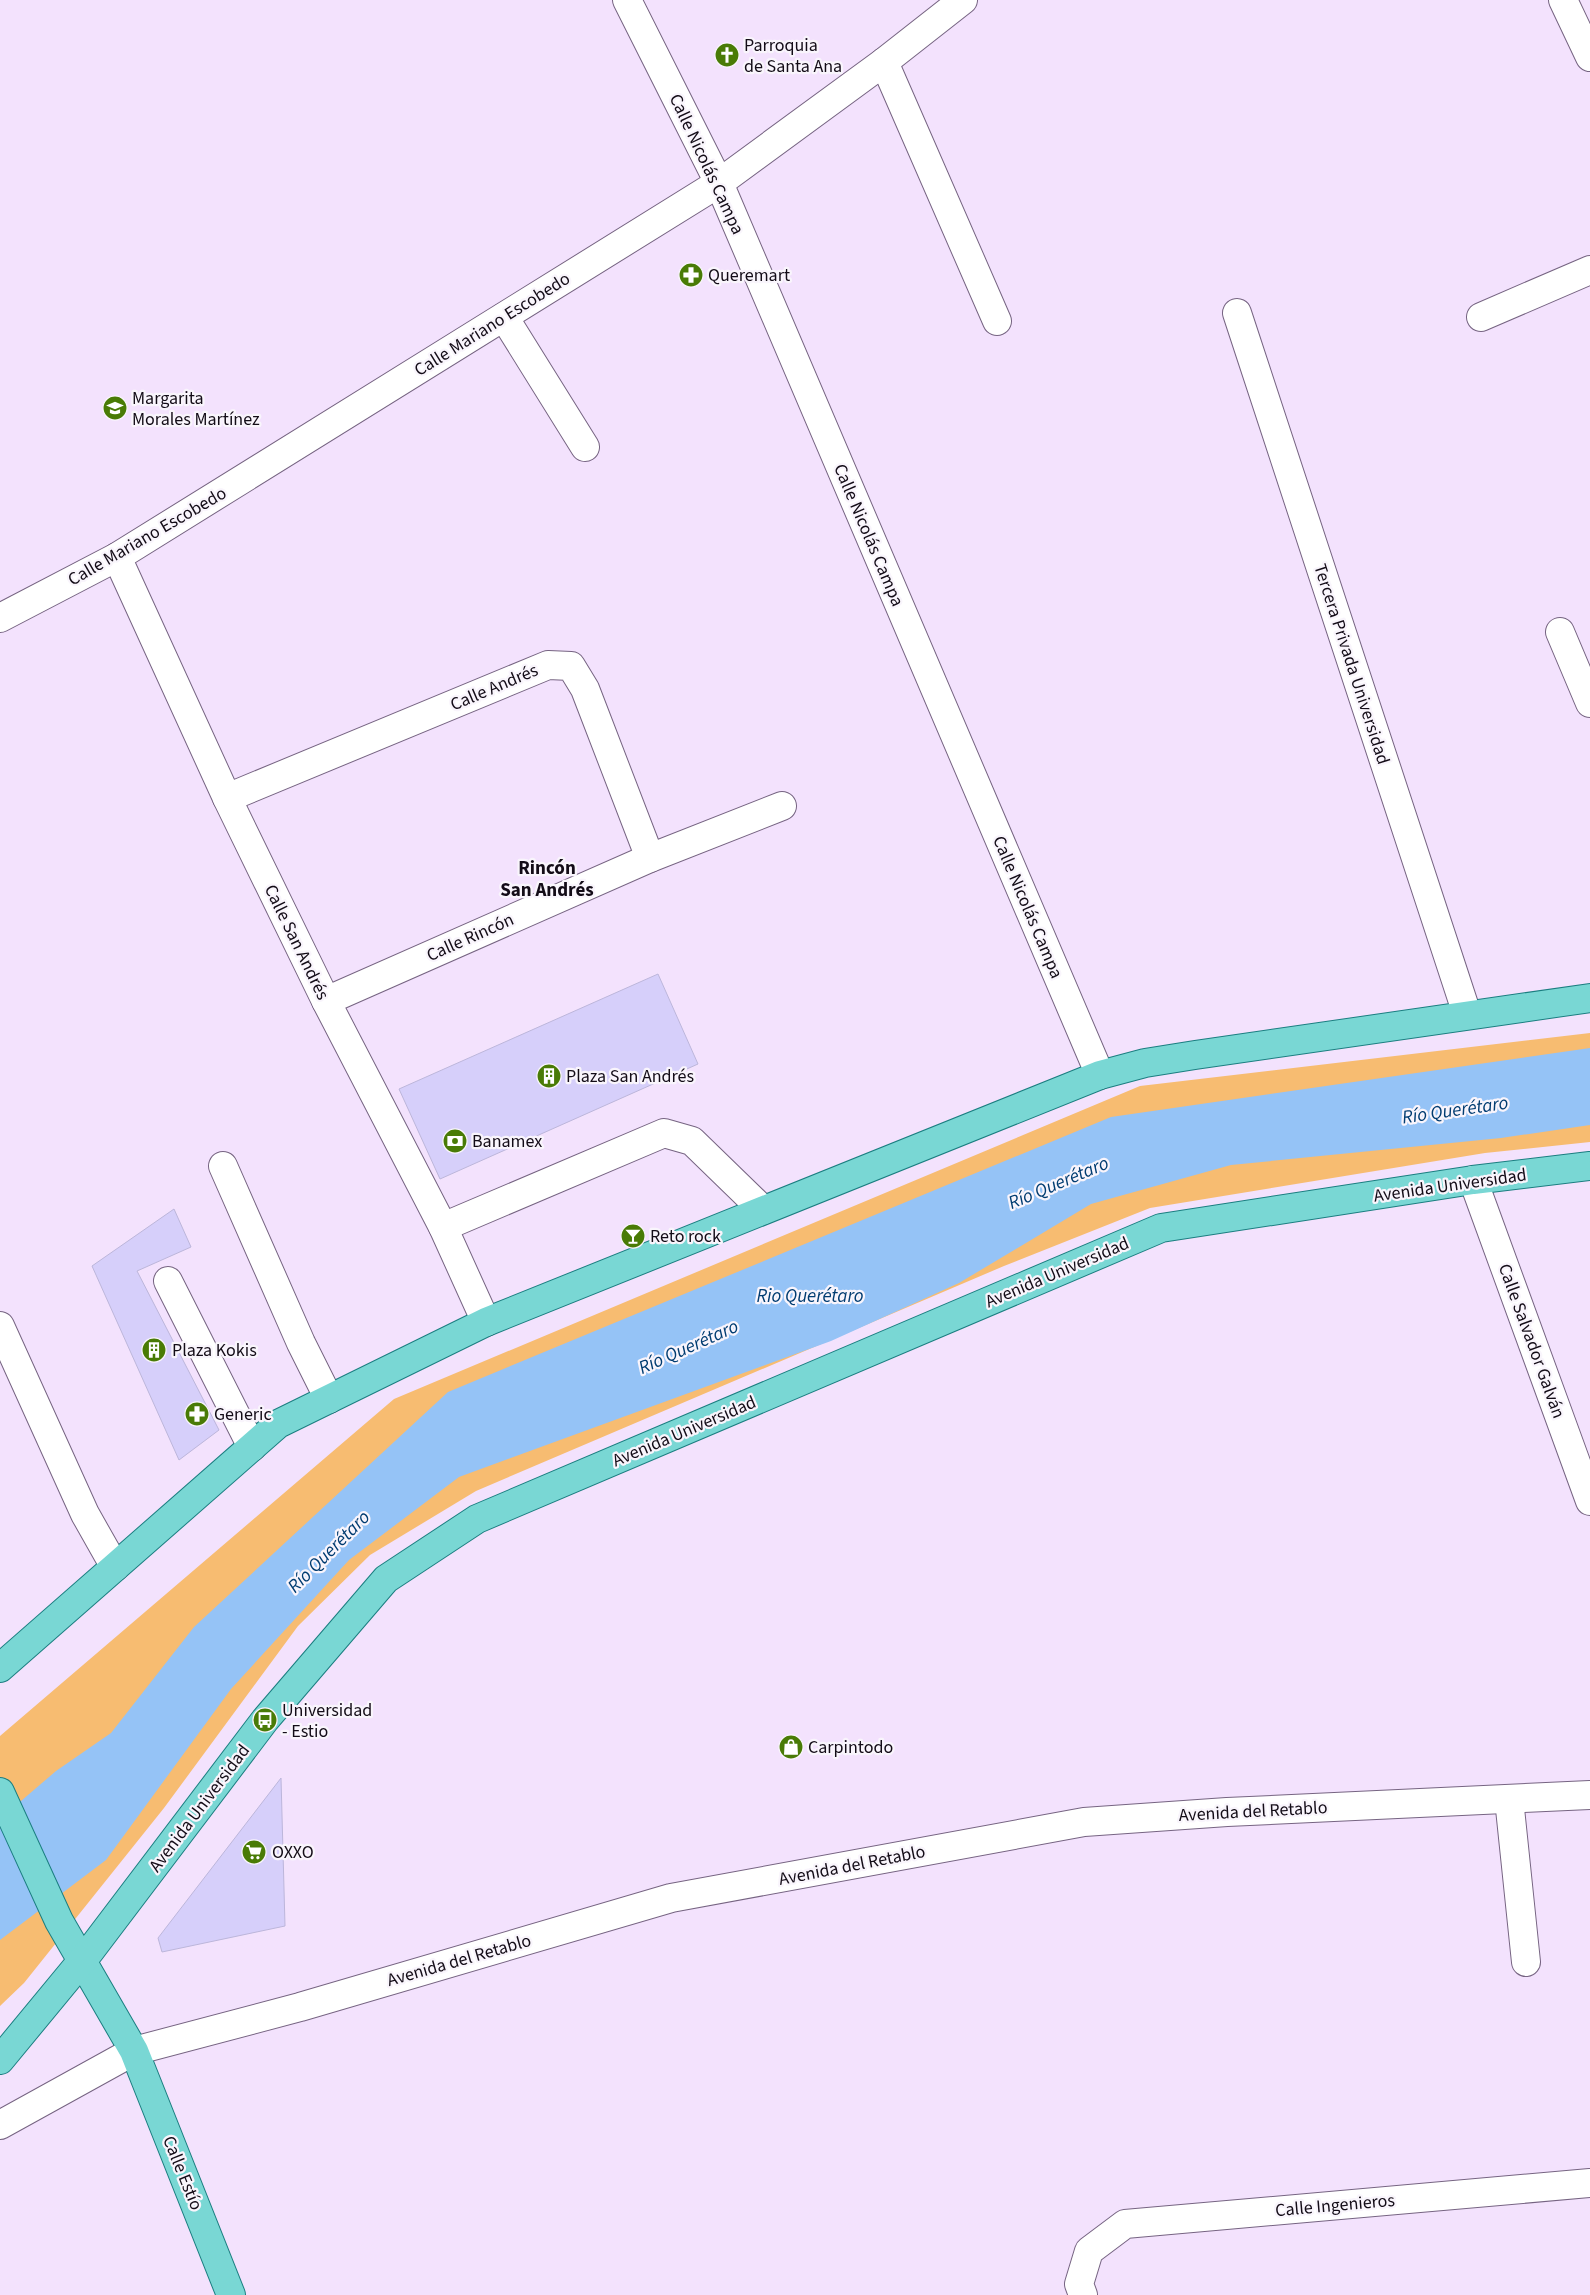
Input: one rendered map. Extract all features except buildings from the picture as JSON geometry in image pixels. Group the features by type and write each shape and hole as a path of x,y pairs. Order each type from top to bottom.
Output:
{"main road":[{"path":"0,1668 278,1424 486,1322 1100,1075 1162,1060 1467,1014 1590,998"},
{"name":"Avenida Universidad","path":"0,2060 81,1963 265,1720 386,1579 476,1519 1161,1228 1473,1180 1590,1166"},
{"path":"0,1792 59,1922 81,1963 134,2051"},
{"name":"Calle Estío","path":"134,2051 231,2295"}],"street":[{"name":"Calle Nicolás Campa","path":"627,0 719,183 1100,1075"},
{"name":"Calle Mariano Escobedo","path":"0,618 117,557 719,183 884,62 963,0"},
{"path":"1563,0 1590,57"},
{"path":"884,62 997,321"},
{"path":"1481,318 1590,270"},
{"name":"Tercera Privada Universidad","path":"1237,313 1467,1014"},
{"path":"504,317 585,446"},
{"name":"Calle San Andrés","path":"117,557 226,798 326,1001 443,1227 486,1322"},
{"path":"1560,632 1590,703"},
{"name":"Calle Andrés","path":"226,798 548,665 570,666 585,689 650,858"},
{"name":"Calle Rincón","path":"326,1001 650,858 782,806"},
{"path":"443,1227 664,1133 692,1141 763,1210"},
{"path":"223,1166 301,1343 329,1399"},
{"name":"Calle Salvador Galván","path":"1473,1180 1590,1501"},
{"path":"168,1281 252,1447"},
{"path":"0,1326 85,1514 115,1567"},
{"name":"Avenida del Retablo","path":"0,2124 134,2051 300,2007 671,1898 1074,1823 1227,1812 1590,1795"},
{"path":"1508,1799 1526,1962"},
{"name":"Calle Ingenieros","path":"1083,2295 1079,2284 1089,2251 1125,2224 1590,2183"}],"shaded area":[{"name":"Rio Querétaro","path":"1590,1033 1590,1142 1485,1153 1150,1208 1004,1266 476,1491 370,1555 298,1626 164,1808 24,1983 0,2006 0,1736 394,1399 1140,1086"}],"water":[{"name":"Rio Querétaro","path":"1590,1048 1590,1125 1501,1138 1231,1165 1091,1204 959,1283 831,1341 459,1477 349,1560 231,1689 106,1860 0,1940 0,1819 56,1771 111,1733 194,1627 448,1392 1111,1117"}],"place":[{"name":"Parroquia de Santa Ana","path":"727,55"},
{"name":"Queremart","path":"691,275"},
{"name":"Margarita Morales Martínez","path":"115,408"},
{"name":"Plaza San Andrés","path":"549,1076"},
{"name":"Banamex","path":"455,1141"},
{"name":"Reto rock","path":"633,1236"},
{"name":"Plaza Kokis","path":"154,1350"},
{"name":"Generic","path":"197,1414"},
{"name":"Universidad - Estio","path":"265,1720"},
{"name":"Carpintodo","path":"791,1747"},
{"name":"OXXO","path":"254,1852"}],"district":[{"name":"Rincón San Andrés","path":"547,878"}],"water label":[{"name":"Río Querétaro","path":"1455,1109"},
{"name":"Río Querétaro","path":"1058,1182"},
{"name":"Río Querétaro","path":"688,1346"},
{"name":"Río Querétaro","path":"328,1551"}]}
